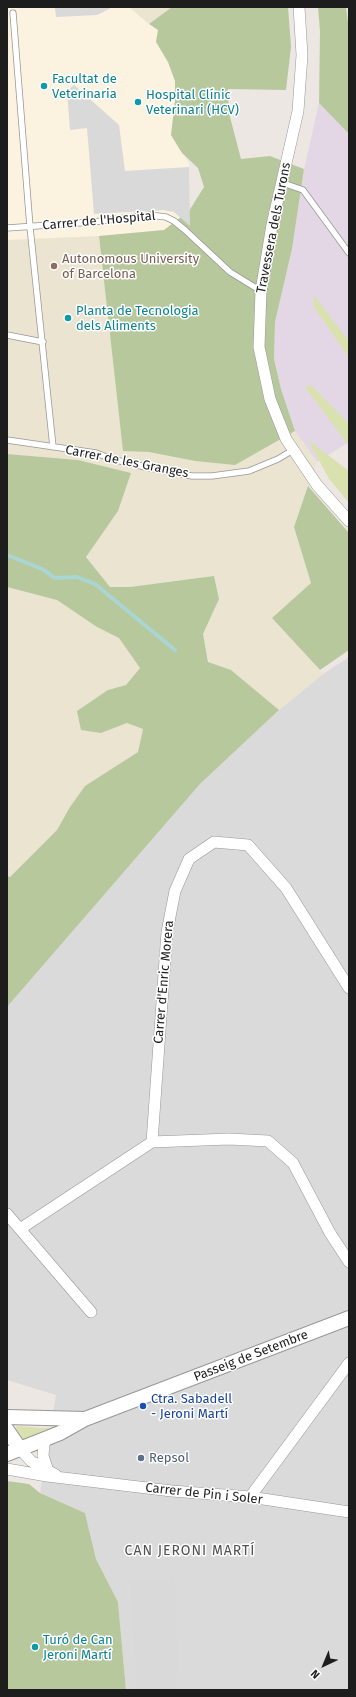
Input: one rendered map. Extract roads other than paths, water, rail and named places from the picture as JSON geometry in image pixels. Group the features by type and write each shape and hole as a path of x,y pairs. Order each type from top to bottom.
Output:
{"street":[{"name":"Travessera dels Turons","path":"299,7 302,55 298,110 283,183 272,225 261,291 259,347 265,382 274,414 293,450 317,485 349,521"},
{"name":"Carrer d'Enric Morera","path":"152,1142 167,932 175,891 189,859 214,842 248,845 286,888 349,988"},
{"path":"20,1228 152,1142 229,1139 268,1141 293,1163 330,1233 349,1262"},
{"path":"7,1214 91,1312"},
{"name":"Passeig de Setembre","path":"7,1454 60,1434 85,1419 349,1318"},
{"path":"250,1497 349,1364"},
{"name":"Passeig de Setembre","path":"7,1417 85,1419"},
{"path":"7,1430 20,1448"},
{"path":"47,1438 44,1444 43,1456 48,1471"},
{"name":"Carrer de Pin i Soler","path":"20,1448 31,1461 60,1477"},
{"name":"Carrer de Pin i Soler","path":"7,1469 172,1491 250,1497 349,1512"}],"lane":[{"name":"Carrer de les Granges","path":"13,13 30,227 53,447"},
{"path":"283,183 303,190 349,253"},
{"name":"Carrer de l'Hospital","path":"7,228 150,215 166,217 174,221 185,230 230,272 261,291"},
{"path":"7,335 43,342"},
{"name":"Carrer de les Granges","path":"7,440 96,453 112,459 145,467 192,476 212,476 249,471 278,459 293,450"}],"waterway":[{"path":"7,555 42,569 55,578 77,577 95,584 175,650"}],"place":[{"name":"Facultat de Veterinaria","path":"44,86"},
{"name":"Hospital Clínic Veterinari (HCV)","path":"138,102"},
{"name":"Autonomous University of Barcelona","path":"54,266"},
{"name":"Planta de Tecnologia dels Aliments","path":"68,318"},
{"name":"Ctra. Sabadell - Jeroni Martí","path":"143,1406"},
{"name":"Repsol","path":"141,1458"},
{"name":"Turó de Can Jeroni Martí","path":"35,1647"}],"district":[{"name":"CAN JERONI MARTÍ","path":"190,1551"}]}
